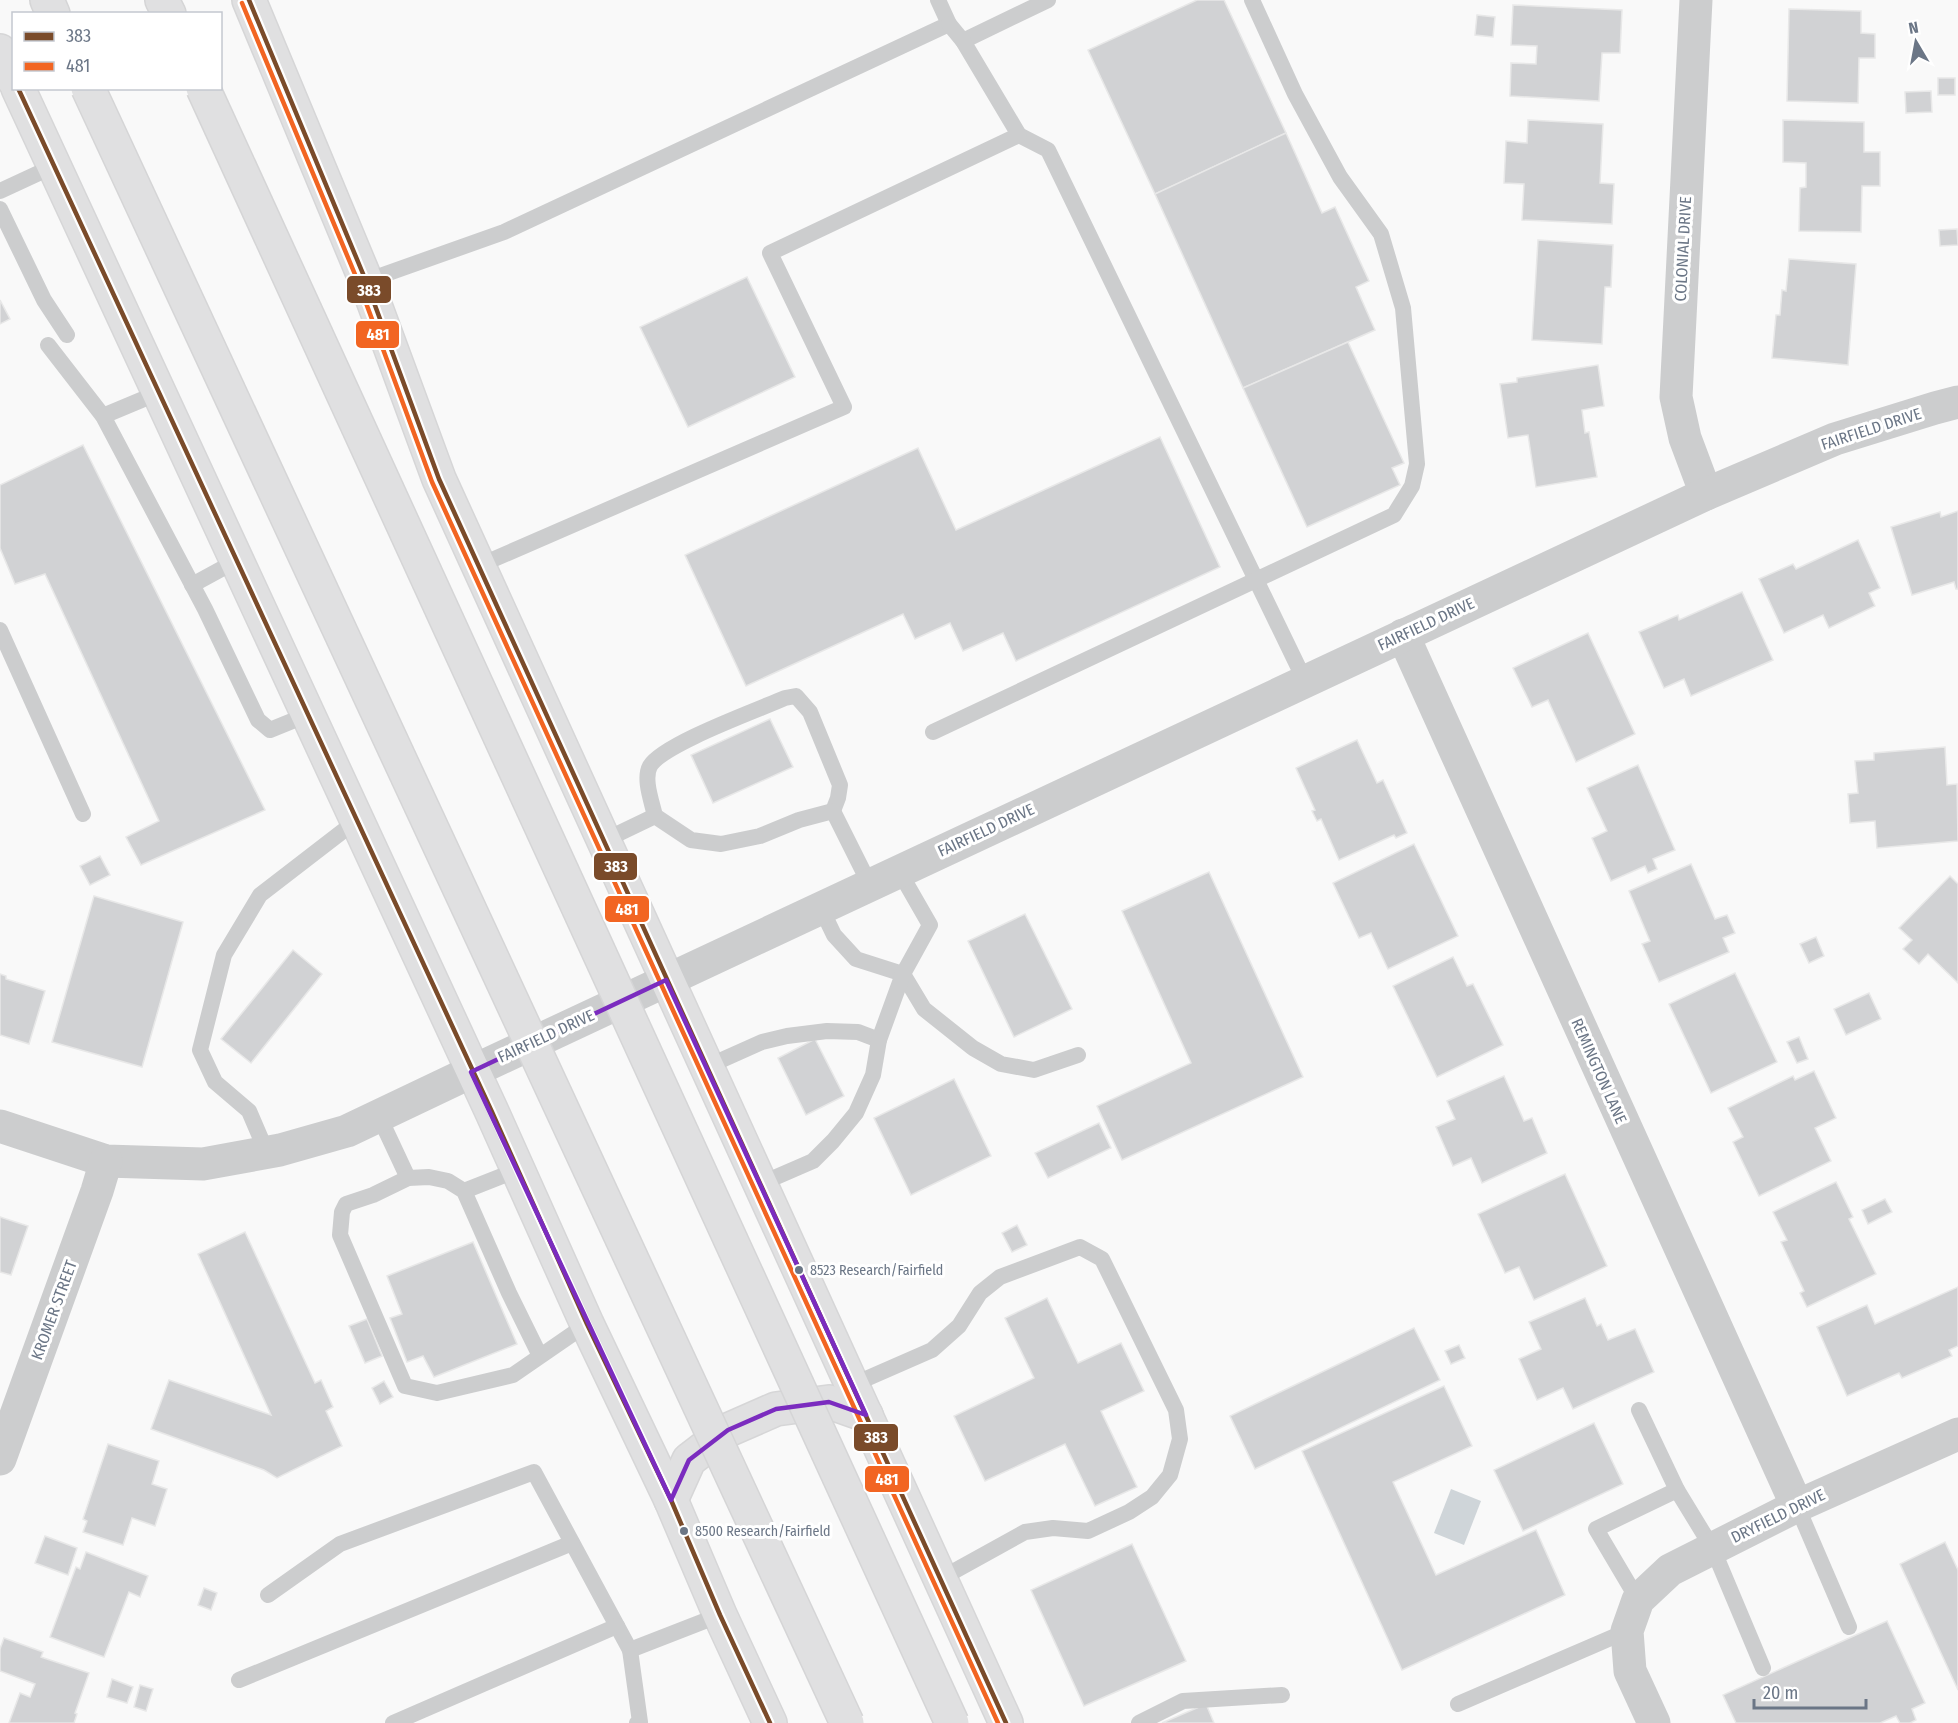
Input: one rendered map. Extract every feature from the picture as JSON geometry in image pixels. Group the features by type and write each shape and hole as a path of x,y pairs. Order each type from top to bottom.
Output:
{"main road":[{"path":"249,0 366,281 439,479 1006,1723"},
{"path":"17,90 587,1324 671,1500 720,1615 770,1723"},
{"path":"89,90 847,1723"},
{"path":"204,90 952,1723"},
{"path":"671,1500 689,1460 728,1430 776,1409 829,1402 866,1416"}],"street":[{"name":"COLONIAL DRIVE","path":"1696,0 1676,398 1685,438 1706,494"},
{"name":"FAIRFIELD DRIVE","path":"0,1126 105,1161 203,1164 267,1153 347,1131 1706,494 1835,438 1958,402"},
{"name":"REMINGTON LANE","path":"1403,635 1797,1506"},
{"name":"KROMER STREET","path":"0,1458 98,1191 105,1161"},
{"name":"DRYFIELD DRIVE","path":"1627,1631 1638,1600 1670,1570 1797,1506 1958,1434"},
{"path":"1627,1631 1630,1671 1654,1723"}],"lane":[{"path":"938,0 949,24 963,41 1018,135 1048,150 1305,681"},
{"path":"963,41 1048,0"},
{"path":"933,732 1394,515 1412,486 1417,464 1403,308 1381,234 1340,177 1295,94 1252,0"},
{"path":"366,281 504,232 949,24"},
{"path":"478,566 844,407 770,253 1018,135"},
{"path":"0,191 54,166"},
{"path":"0,209 44,300 68,335"},
{"path":"48,345 103,416 192,585 258,720 270,730 307,715"},
{"path":"103,416 158,393"},
{"path":"192,585 236,561"},
{"path":"0,630 83,814"},
{"path":"833,812 799,820 760,836 721,844 691,840 655,816 648,781 649,768 658,756 701,733 785,698 796,696 810,712 840,785 833,812 870,885"},
{"path":"603,841 655,816"},
{"path":"267,1153 249,1111 214,1082 200,1050 224,955 260,895 356,821"},
{"path":"760,1184 813,1161 856,1113 873,1076 879,1040 903,974 930,925 899,871"},
{"path":"821,908 834,935 856,959 903,974 924,1009 973,1048 1001,1064 1034,1070 1078,1055"},
{"path":"706,1068 762,1042 787,1036 827,1031 858,1032 879,1040"},
{"path":"379,1116 408,1178"},
{"path":"464,1191 517,1170"},
{"path":"540,1356 509,1293 464,1191 448,1181 429,1177 408,1178 373,1195 346,1204 342,1212 340,1235 405,1386 437,1393 513,1375 587,1324"},
{"path":"852,1385 932,1350 959,1326 980,1293 1000,1277 1080,1247 1102,1259 1176,1410 1180,1439 1170,1475 1152,1497 1129,1512 1088,1532 1053,1528 1025,1532 940,1579"},
{"path":"1639,1410 1677,1490 1713,1549 1763,1668"},
{"path":"268,1595 340,1544 534,1472 630,1650 640,1722 637,1723"},
{"path":"1638,1600 1596,1529 1677,1490"},
{"path":"1797,1506 1849,1627"},
{"path":"239,1680 572,1543"},
{"path":"630,1650 720,1615"},
{"path":"393,1723 617,1626"},
{"path":"1458,1704 1627,1631"},
{"path":"1139,1723 1183,1701 1282,1695"}],"highlighted area":[{"path":"666,980 866,1415 829,1402 776,1409 728,1430 689,1460 671,1500 471,1072"}],"shaded area":[{"path":"1451,1489 1481,1501 1464,1545 1434,1533"}],"building":[{"path":"1197,0 1224,0 1286,133 1155,194 1088,50"},
{"path":"1513,5 1622,10 1620,53 1602,53 1599,101 1510,96 1511,63 1536,64 1537,46 1511,45"},
{"path":"1789,9 1861,11 1861,33 1875,34 1875,58 1859,58 1858,103 1787,101"},
{"path":"1477,15 1495,17 1493,37 1475,35"},
{"path":"1938,78 1955,78 1955,95 1938,95"},
{"path":"1931,91 1932,112 1906,113 1905,92"},
{"path":"1528,120 1603,124 1600,183 1614,184 1612,224 1522,220 1524,184 1504,183 1506,141 1527,143"},
{"path":"1783,120 1864,122 1864,152 1880,152 1880,186 1862,186 1861,232 1799,231 1800,188 1806,187 1806,163 1783,162"},
{"path":"1286,133 1322,213 1335,207 1369,281 1356,287 1375,330 1243,388 1155,194"},
{"path":"1957,229 1958,245 1940,246 1939,230"},
{"path":"1538,240 1613,245 1611,287 1605,287 1602,344 1532,340"},
{"path":"1789,259 1856,264 1848,365 1772,358 1776,315 1780,315 1782,290 1786,291"},
{"path":"747,277 795,377 688,427 640,327"},
{"path":"0,300 10,319 0,324"},
{"path":"1348,342 1404,463 1392,468 1400,485 1307,527 1243,388"},
{"path":"1598,365 1604,406 1582,410 1585,433 1589,432 1597,477 1536,487 1528,435 1508,438 1500,384 1517,382 1517,378"},
{"path":"1160,437 1220,567 1016,661 1003,633 963,651 950,623 915,639 903,614 746,686 685,555 918,448 956,530"},
{"path":"83,445 265,810 141,865 126,837 159,821 45,574 15,584 0,548 0,485"},
{"path":"1958,511 1958,589 1954,582 1912,595 1891,527 1940,512 1941,517"},
{"path":"1858,540 1880,588 1869,593 1875,606 1829,628 1823,615 1784,633 1759,579 1793,564 1796,569"},
{"path":"1742,592 1773,660 1691,696 1684,679 1664,688 1639,632 1678,615 1679,620"},
{"path":"1588,633 1635,734 1576,762 1548,700 1532,707 1513,668"},
{"path":"770,719 793,767 713,803 691,755"},
{"path":"1357,740 1377,783 1383,780 1407,833 1396,838 1394,835 1339,860 1321,819 1317,821 1312,811 1315,810 1296,768"},
{"path":"1945,747 1947,785 1957,784 1958,841 1877,848 1875,821 1850,823 1848,794 1858,793 1855,761 1874,760 1874,753"},
{"path":"1638,765 1675,850 1653,859 1657,869 1648,873 1645,866 1611,881 1592,838 1607,831 1587,788"},
{"path":"1414,844 1458,936 1388,969 1371,933 1359,938 1333,883"},
{"path":"100,856 110,875 90,885 80,866"},
{"path":"1691,864 1715,919 1727,915 1735,933 1723,938 1729,952 1659,982 1642,944 1650,941 1629,891"},
{"path":"1209,872 1303,1077 1122,1160 1097,1106 1191,1063 1122,911"},
{"path":"1950,876 1958,884 1958,983 1928,954 1919,964 1903,949 1912,940 1899,928"},
{"path":"94,896 183,922 142,1067 52,1042"},
{"path":"1025,914 1072,1009 1014,1037 968,941"},
{"path":"1816,937 1824,956 1809,963 1800,944"},
{"path":"293,950 322,974 251,1063 221,1039"},
{"path":"1453,957 1467,986 1473,984 1503,1045 1437,1077 1393,986"},
{"path":"1735,973 1777,1062 1711,1093 1669,1004"},
{"path":"0,974 6,976 6,979 45,991 29,1044 0,1035"},
{"path":"1869,993 1881,1019 1846,1035 1834,1009"},
{"path":"1799,1037 1808,1059 1797,1063 1787,1042"},
{"path":"815,1039 844,1096 806,1115 778,1058"},
{"path":"1814,1071 1836,1118 1815,1128 1831,1161 1759,1196 1733,1142 1743,1137 1728,1108 1793,1076 1795,1080"},
{"path":"1504,1076 1524,1121 1532,1118 1547,1153 1482,1183 1471,1158 1453,1166 1436,1127 1455,1119 1447,1101"},
{"path":"954,1079 991,1156 911,1195 874,1118"},
{"path":"1099,1123 1111,1148 1048,1178 1035,1153"},
{"path":"1565,1174 1607,1266 1534,1300 1519,1267 1505,1273 1478,1214"},
{"path":"1836,1182 1853,1217 1849,1219 1876,1274 1807,1307 1800,1293 1804,1291 1781,1242 1787,1240 1773,1212"},
{"path":"1885,1199 1892,1212 1868,1224 1862,1210"},
{"path":"0,1217 28,1226 11,1275 0,1272"},
{"path":"1017,1225 1027,1245 1012,1252 1002,1233"},
{"path":"245,1232 315,1383 321,1380 333,1407 326,1411 342,1446 277,1478 264,1470 151,1429 169,1380 271,1415 198,1254"},
{"path":"473,1242 517,1344 434,1377 423,1356 407,1362 390,1318 402,1314 387,1276"},
{"path":"1958,1287 1958,1346 1949,1350 1952,1356 1902,1378 1899,1373 1847,1396 1817,1327 1867,1305 1875,1324"},
{"path":"1047,1298 1078,1363 1121,1343 1144,1391 1101,1411 1137,1487 1095,1506 1065,1444 985,1481 954,1416 1034,1378 1005,1318"},
{"path":"1585,1298 1597,1326 1601,1324 1608,1340 1635,1329 1654,1372 1573,1409 1563,1388 1537,1400 1519,1359 1541,1349 1529,1322"},
{"path":"367,1319 382,1356 365,1363 349,1326"},
{"path":"1414,1328 1440,1380 1255,1469 1230,1416"},
{"path":"1459,1345 1465,1358 1451,1364 1445,1351"},
{"path":"384,1381 393,1397 380,1404 372,1388"},
{"path":"1444,1386 1472,1446 1393,1482 1436,1575 1536,1530 1565,1595 1402,1670 1302,1451"},
{"path":"1594,1423 1623,1484 1523,1531 1494,1470"},
{"path":"108,1444 159,1461 152,1484 167,1489 155,1526 132,1518 123,1545 83,1532 87,1521 83,1519"},
{"path":"45,1536 77,1548 68,1575 35,1563"},
{"path":"1945,1542 1958,1570 1958,1690 1900,1564"},
{"path":"1132,1544 1186,1661 1084,1706 1031,1590"},
{"path":"86,1552 148,1576 140,1597 129,1592 104,1657 50,1637 76,1567 80,1569"},
{"path":"204,1588 217,1593 211,1610 198,1605"},
{"path":"1887,1621 1925,1703 1912,1709 1916,1720 1910,1723 1900,1723 1896,1716 1880,1723 1736,1723 1723,1695"},
{"path":"4,1638 43,1652 41,1657 89,1673 75,1713 77,1714 74,1723 9,1723 20,1693 30,1697 35,1684 0,1671 0,1649"},
{"path":"112,1679 133,1687 127,1703 107,1697"},
{"path":"140,1685 153,1689 146,1711 134,1707"},
{"path":"1206,1704 1214,1723 1162,1723"}],"transit line":[{"name":"383","path":"249,0 366,281 439,479 1006,1723"},
{"name":"481","path":"242,3 359,284 432,482 998,1723"},
{"name":"383","path":"19,90 492,1112 587,1324 671,1500 720,1615 770,1723"}],"place":[{"name":"8523 Research/Fairfield","path":"799,1270"},
{"name":"8500 Research/Fairfield","path":"684,1531"}]}
